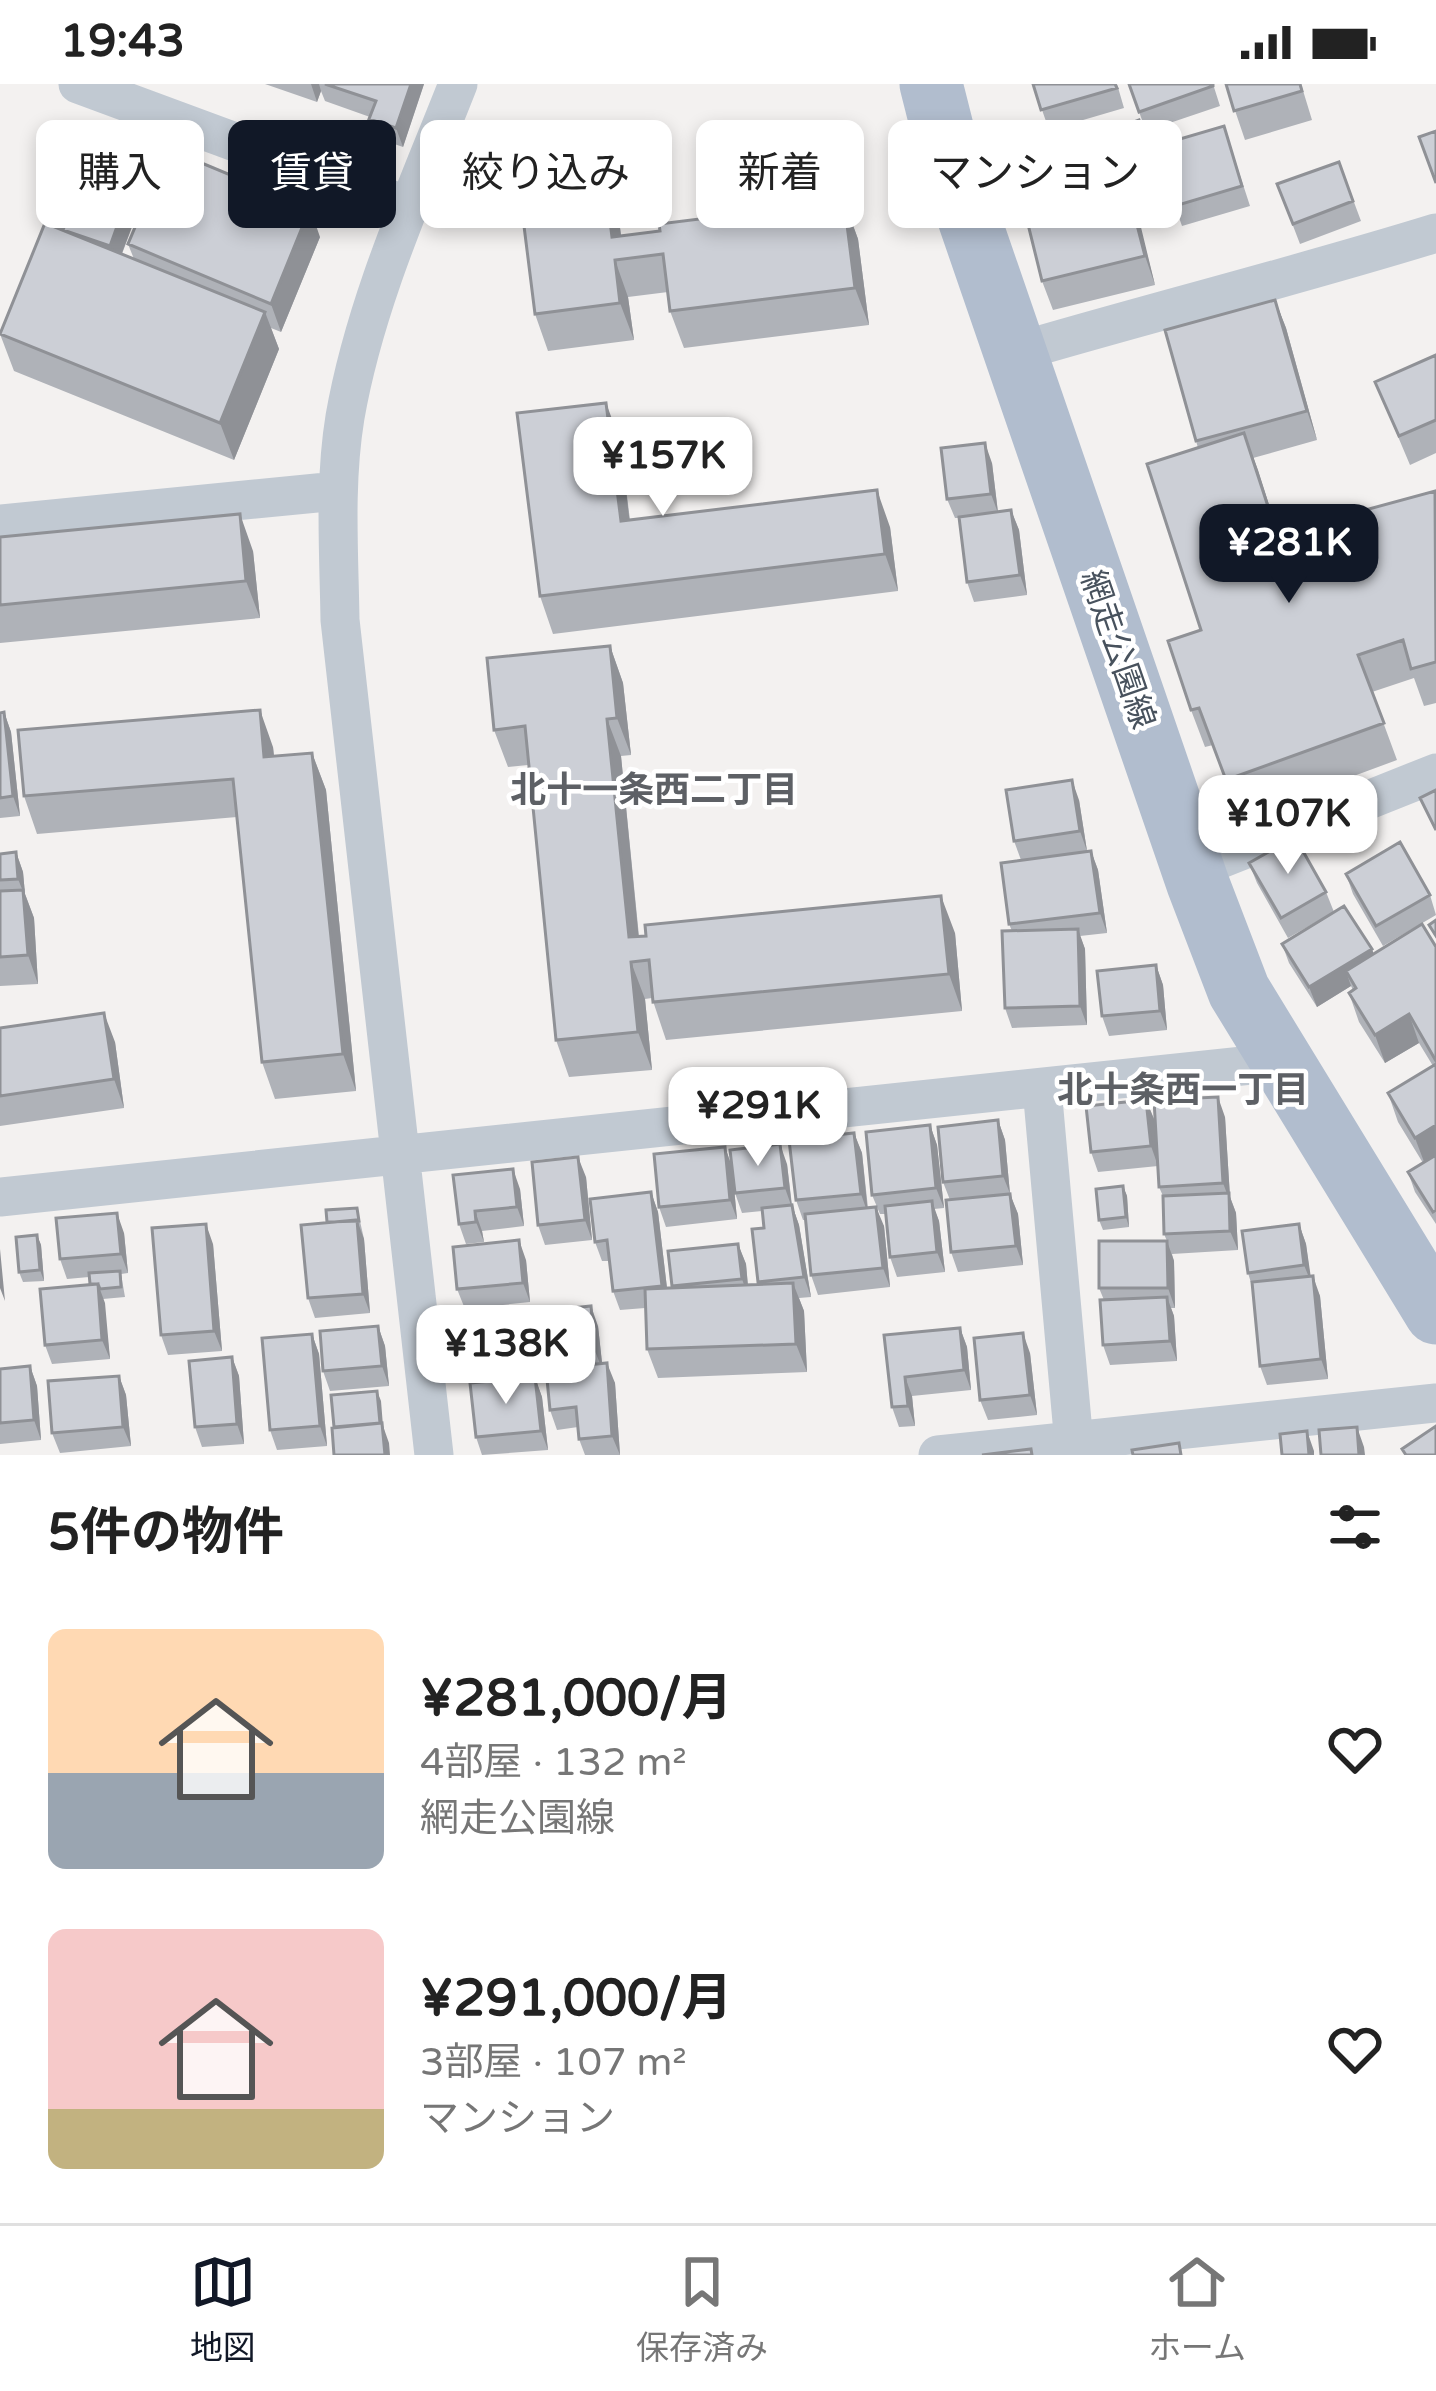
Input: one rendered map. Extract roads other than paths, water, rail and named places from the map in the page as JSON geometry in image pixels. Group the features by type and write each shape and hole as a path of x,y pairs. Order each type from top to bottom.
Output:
{"main road":[{"name":"網走公園線","path":"932,84 954,175 1239,991 1280,1062 1428,1280"}],"street":[{"path":"78,84 411,207"},
{"path":"434,1455 340,620 337,491 345,416 380,290 458,84"},
{"path":"1016,352 1436,233"},
{"path":"0,524 337,491"},
{"path":"1193,870 1436,773"},
{"path":"0,1197 1280,1062"},
{"path":"1042,1088 1074,1447"},
{"path":"938,1455 1074,1447 1436,1402"}],"district":[{"name":"北十一条西二丁目","path":"654,789"},
{"name":"北十条西一丁目","path":"1183,1089"}]}
